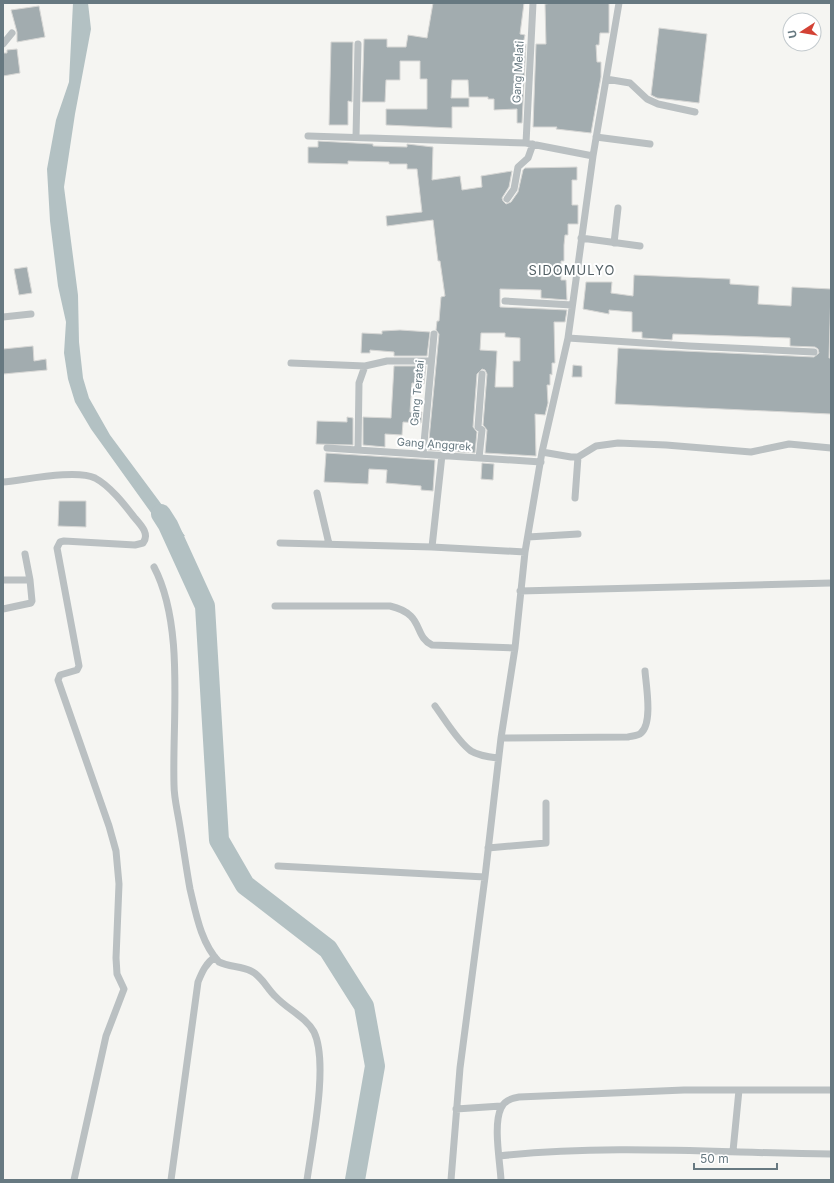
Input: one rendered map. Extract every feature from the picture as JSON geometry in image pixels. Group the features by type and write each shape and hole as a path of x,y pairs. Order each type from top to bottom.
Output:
{"street":[{"name":"Gang Melati","path":"529,144 533,3"},
{"path":"451,1180 460,1068 485,877 498,758 515,648 525,552 542,452 568,338 596,136 619,3"},
{"path":"3,44 12,33"},
{"path":"356,138 358,44"},
{"path":"606,79 630,83 647,99 658,104 695,112"},
{"path":"308,136 529,144 593,156"},
{"path":"596,136 650,144"},
{"path":"507,199 514,189 518,167 528,158 529,144"},
{"path":"614,243 618,208"},
{"path":"581,238 640,246"},
{"path":"505,301 572,305"},
{"path":"3,317 31,314"},
{"name":"Gang Teratai","path":"423,454 434,334"},
{"path":"568,338 814,352"},
{"path":"291,363 365,366 387,361 431,361"},
{"path":"358,450 359,383 365,366"},
{"path":"479,458 482,430 478,427 482,374"},
{"path":"542,452 578,457 596,446 618,443 666,445 751,452 789,444 831,448"},
{"name":"Gang Anggrek","path":"327,448 541,462"},
{"path":"432,547 442,455"},
{"path":"575,498 578,457"},
{"path":"3,482 72,474 90,476 112,492 135,518 145,533 146,540 143,544 135,545 64,541 58,544 79,666 77,670 60,675 58,680 109,826 118,860 119,884 116,958 117,974 124,989 106,1036 74,1180"},
{"path":"317,492 329,544"},
{"path":"528,537 578,534"},
{"path":"280,543 432,547 525,552"},
{"path":"3,609 31,603 32,601 25,554"},
{"path":"154,567 162,582 169,607 175,704 174,786 187,873 196,914 206,941 215,957 224,964 251,971 259,976 276,998 302,1019 314,1032 320,1049 321,1071 307,1180"},
{"path":"3,580 30,580"},
{"path":"520,591 831,583"},
{"path":"275,606 390,606 402,609 411,615 424,639 432,645 515,648"},
{"path":"501,738 628,737 642,733 646,724 648,709 645,671"},
{"path":"435,706 459,739 470,750 485,756 498,758"},
{"path":"488,848 546,843 546,803"},
{"path":"278,866 485,877"},
{"path":"171,1180 198,982 203,970 215,957"},
{"path":"502,1180 498,1121 501,1106 510,1098 684,1090 831,1090"},
{"path":"733,1151 739,1090"},
{"path":"456,1109 501,1106"},
{"path":"500,1156 551,1150 733,1151 831,1154"}],"shaded area":[{"path":"73,3 88,3 91,29 75,114 64,187 78,295 79,342 83,378 89,398 110,435 185,536 171,537 157,521 91,429 75,402 68,379 64,353 66,322 58,286 50,221 47,169 56,120 69,82"}],"building":[{"path":"433,3 524,3 520,34 525,35 523,44 526,44 522,123 517,123 517,109 494,110 494,99 488,99 488,97 469,97 468,80 452,80 451,98 469,98 469,107 452,107 452,128 386,125 386,109 427,109 427,79 420,79 420,61 400,61 400,80 386,80 385,102 362,102 364,39 387,39 387,47 406,47 408,35 427,38"},
{"path":"609,3 609,33 600,33 599,45 596,45 597,62 601,62 601,77 591,133 556,129 557,127 533,127 536,44 546,44 545,4"},
{"path":"39,6 45,37 17,42 17,32 11,10"},
{"path":"659,28 707,34 699,103 657,98 651,95"},
{"path":"331,42 353,42 352,102 348,101 348,125 329,125"},
{"path":"17,49 20,73 3,76 3,53 7,53 7,50"},
{"path":"318,141 373,144 373,146 407,147 407,144 433,147 432,180 460,176 462,190 482,187 481,176 512,171 509,187 502,198 506,204 511,202 518,192 523,170 525,168 577,167 577,180 572,180 572,205 578,205 578,224 568,224 568,235 565,235 564,261 561,261 561,280 566,280 567,300 541,298 541,290 500,289 500,307 567,310 565,322 554,322 555,363 552,363 550,385 547,385 548,403 545,415 535,414 536,456 485,453 487,430 483,425 487,374 485,370 482,369 477,374 473,427 477,432 475,453 428,450 439,334 436,330 437,321 439,321 441,297 445,296 440,261 438,261 433,220 387,226 386,216 422,212 417,169 407,169 407,164 389,164 389,162 348,161 348,164 308,163 308,147 318,147","holes":["481,333 505,333 505,337 520,338 520,361 513,361 513,387 495,387 497,351 480,350"]},
{"path":"27,267 32,293 19,295 14,269"},
{"path":"634,275 730,279 730,284 759,286 758,304 791,306 792,287 831,289 829,358 831,358 831,414 615,404 618,348 814,357 819,353 818,349 815,347 790,346 790,338 673,334 672,340 642,338 642,332 632,332 632,312 609,310 609,314 583,309 586,282 612,282 611,293 633,296"},
{"path":"400,330 430,332 427,356 394,356 394,352 370,350 370,353 361,353 362,333 382,334 382,331"},
{"path":"33,346 34,361 46,359 47,370 3,374 3,349"},
{"path":"573,365 582,366 582,377 572,377"},
{"path":"394,366 426,366 424,384 412,383 410,412 422,412 421,423 403,422 402,435 385,434 385,447 363,445 363,417 391,418"},
{"path":"347,417 353,418 353,445 316,444 317,421 347,422"},
{"path":"326,453 435,460 433,491 421,490 421,486 386,483 387,470 369,469 368,484 324,482"},
{"path":"482,463 494,464 493,480 481,479"},
{"path":"59,501 86,501 86,527 58,526"}],"waterway":[{"path":"161,514 168,525 205,606 219,840 245,885 328,949 364,1006 375,1066 355,1180"}],"district":[{"name":"SIDOMULYO","path":"572,270"}]}
